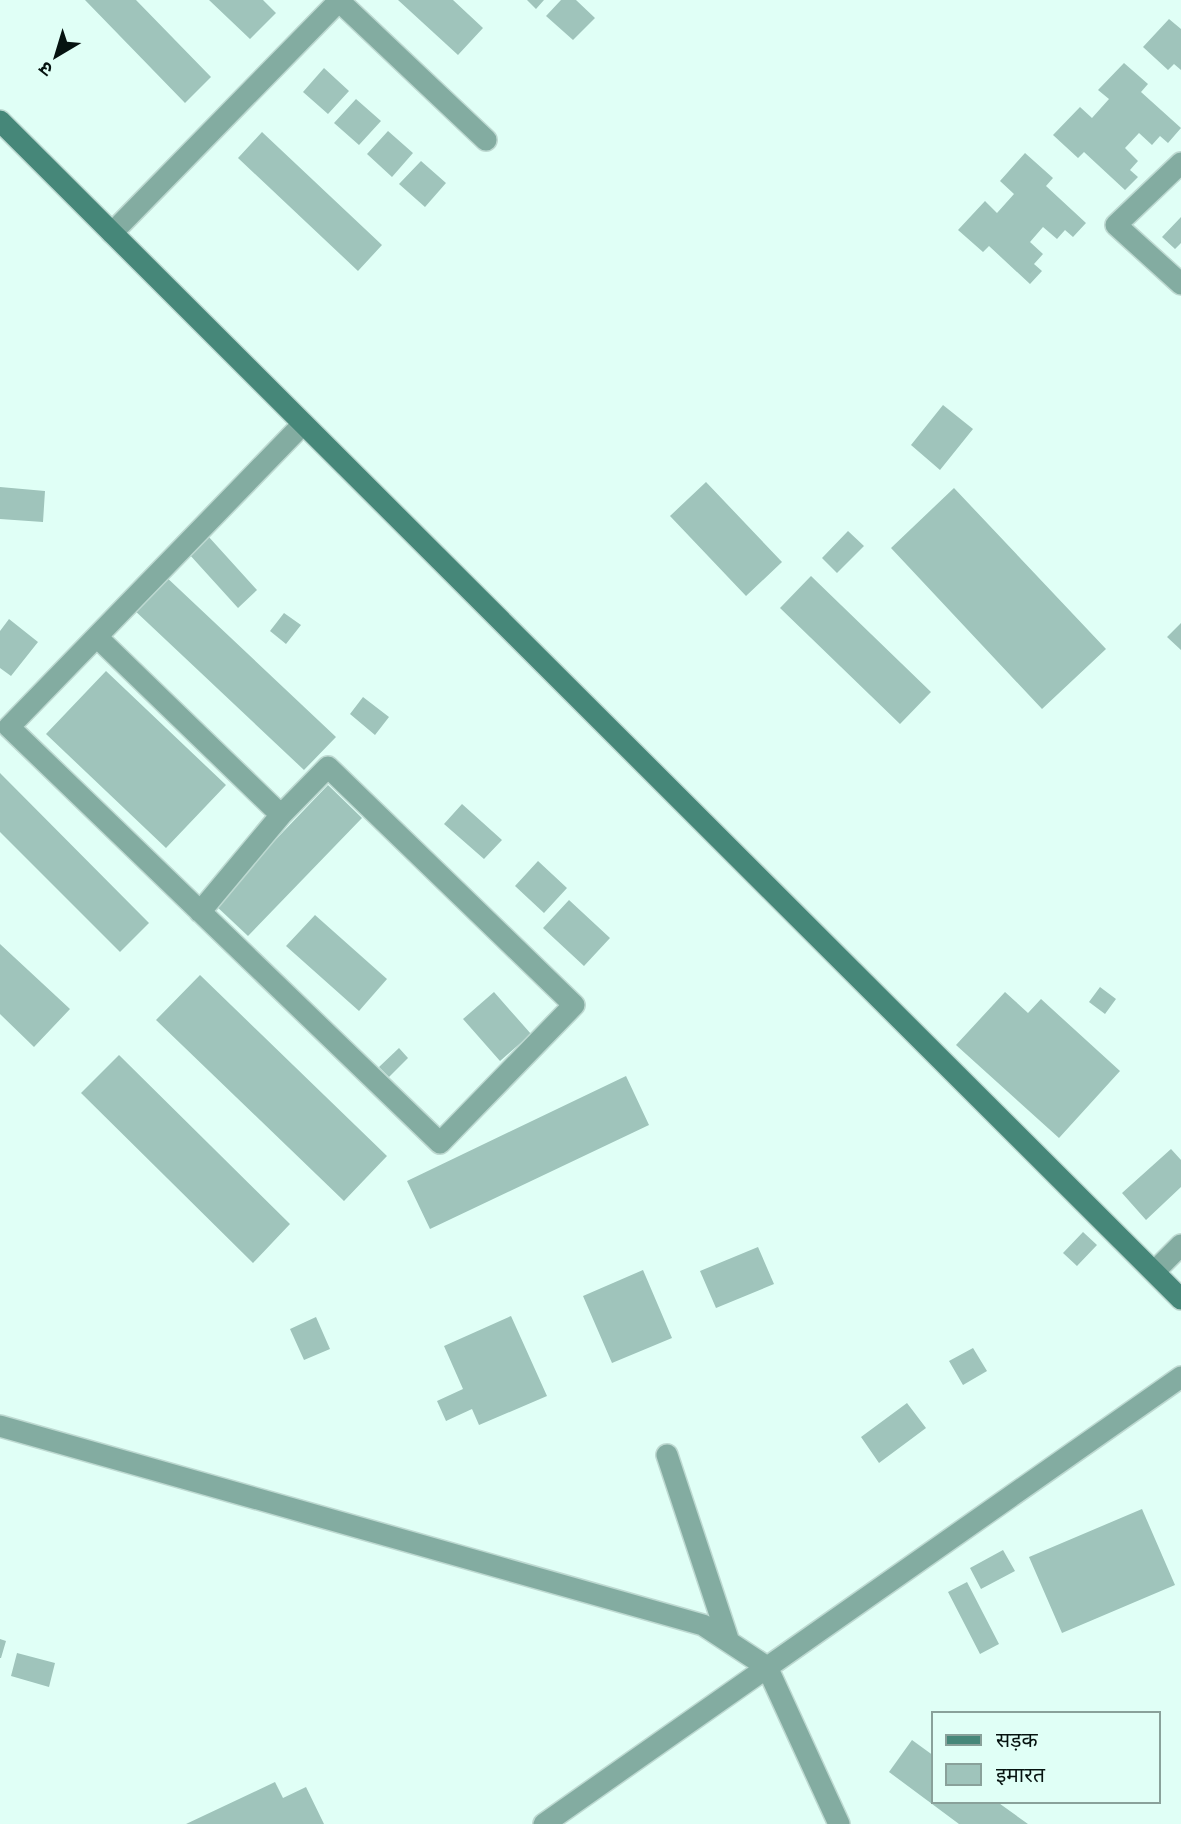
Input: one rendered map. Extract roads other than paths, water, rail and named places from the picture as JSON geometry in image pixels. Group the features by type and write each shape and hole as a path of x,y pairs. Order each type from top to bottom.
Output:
{"street":[{"path":"111,233 339,0 486,140"},
{"path":"0,121 1181,1298"},
{"path":"1181,163 1116,225 1181,284"},
{"path":"200,912 281,815 328,767 574,1005 440,1143 200,912 9,727 303,424"},
{"path":"97,637 281,815"},
{"path":"1155,1271 1181,1245"},
{"path":"544,1824 1181,1377"},
{"path":"0,1426 703,1625 767,1667 839,1824"},
{"path":"667,1455 729,1642"}]}
